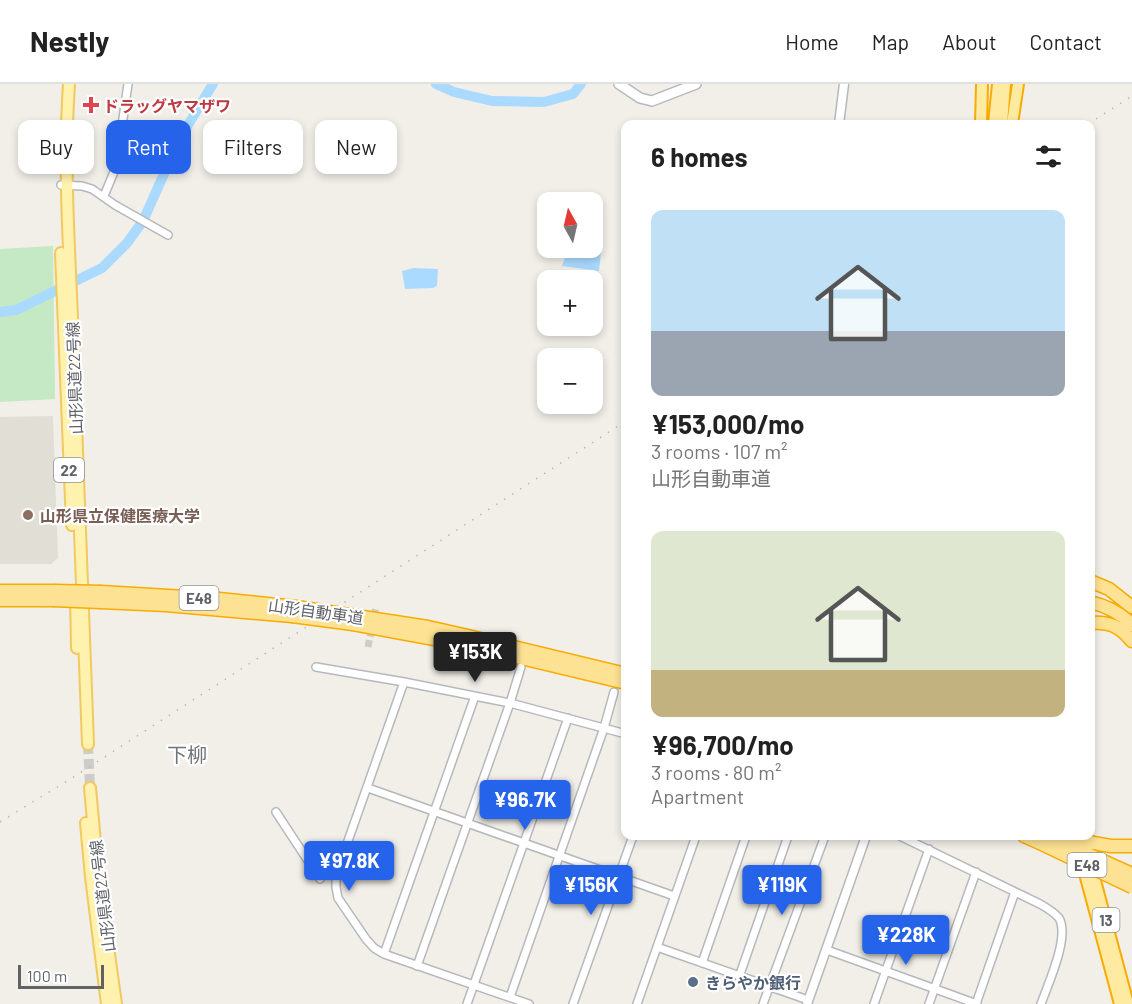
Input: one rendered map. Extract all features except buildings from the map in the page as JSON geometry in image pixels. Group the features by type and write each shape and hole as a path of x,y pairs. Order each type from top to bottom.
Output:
{"highway":[{"path":"981,120 982,84"},
{"path":"994,120 998,84"},
{"path":"1002,120 1005,84"},
{"path":"1013,120 1018,84"},
{"path":"1095,583 1109,589 1132,607"},
{"name":"山形自動車道","path":"0,591 54,596 219,599 294,612 428,627 621,673"},
{"name":"山形自動車道","path":"0,600 54,596"},
{"path":"1095,597 1105,599 1132,617"},
{"path":"1095,603 1114,610 1132,625"},
{"name":"山形自動車道","path":"354,620 621,682"},
{"path":"1095,623 1110,625 1122,630 1132,641"},
{"name":"E48","path":"1046,840 1132,874"},
{"name":"E48","path":"1046,840 1132,887"},
{"name":"13","path":"1076,840 1120,1004"},
{"name":"13","path":"1088,840 1128,1004"},
{"path":"1091,840 1112,846 1132,846"}],"main road":[{"name":"山形県道22号線","path":"62,84 64,316 84,744 72,324 65,257"},
{"name":"山形県道22号線","path":"64,185 69,84"},
{"path":"621,85 640,98 652,101 696,84"},
{"name":"山形県道22号線","path":"107,1004 91,877 87,788 116,1004"}],"street":[{"path":"104,196 116,167 128,84"},
{"path":"839,120 844,84"},
{"path":"64,185 92,189 168,235"},
{"path":"316,667 510,703 621,733"},
{"path":"417,966 521,667"},
{"path":"404,682 336,875 338,898 366,939 384,954 529,1004"},
{"path":"510,997 604,728 614,692"},
{"path":"384,954 475,696"},
{"path":"467,1004 568,718"},
{"path":"368,788 674,896"},
{"path":"276,812 320,879"},
{"path":"573,1004 632,840"},
{"path":"637,1004 695,840"},
{"path":"702,963 745,840"},
{"path":"739,977 787,840"},
{"path":"763,1004 824,840"},
{"path":"657,947 808,1002 865,840"},
{"path":"909,840 1051,910 1058,917 1063,935 1041,1004"},
{"path":"874,1004 928,849"},
{"path":"929,1004 976,872"},
{"path":"827,950 977,1004 1015,892"}],"shaded area":[{"name":"山形県立保健医療大学","path":"53,416 58,558 51,564 0,564 0,417"}],"green space":[{"path":"53,246 55,399 0,402 0,249"}],"water":[{"path":"565,258 600,258 599,270 562,266"},
{"path":"414,268 438,269 437,286 405,289 402,271"}],"waterway":[{"path":"0,312 16,310 102,268 127,243 143,221 180,138 213,84"},
{"path":"436,84 454,92 492,101 544,102 573,94 581,84"}],"tunnel":[{"path":"368,647 376,607"},
{"path":"88,744 90,788"}],"railway":[{"path":"1094,120 1132,96"},
{"path":"0,822 621,424"}],"place":[{"name":"ドラッグヤマザワ","path":"91,105"},
{"name":"山形県立保健医療大学","path":"28,515"},
{"name":"きらやか銀行","path":"693,982"}],"district":[{"name":"下柳","path":"187,754"}]}
